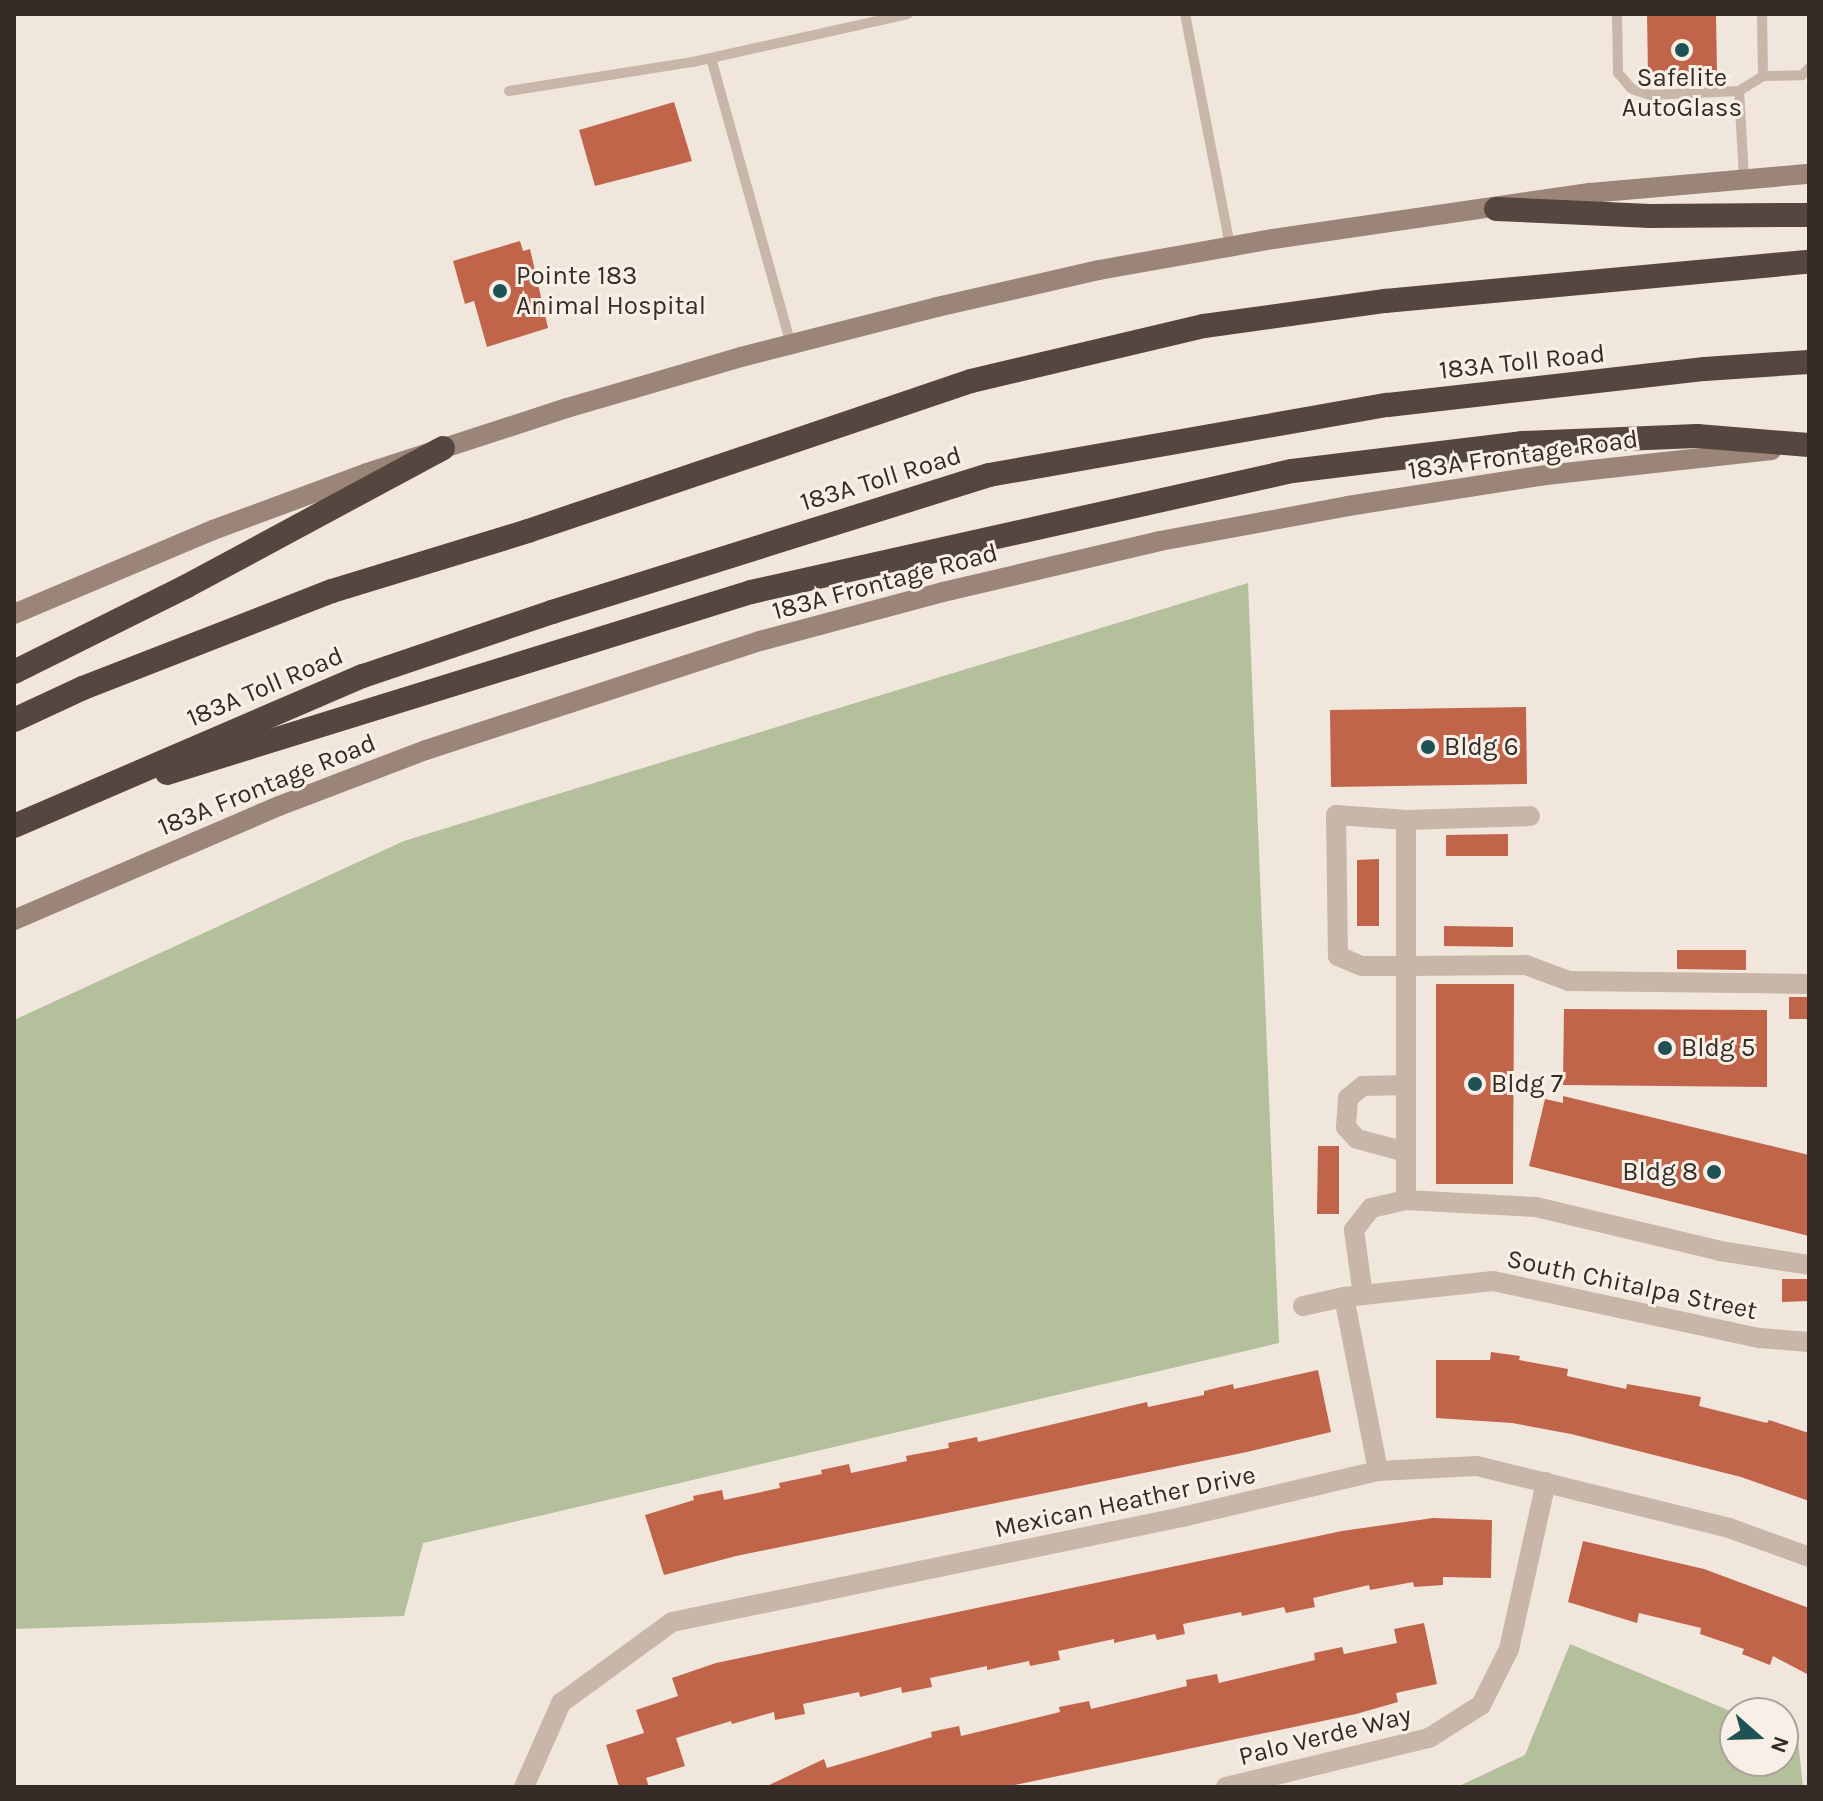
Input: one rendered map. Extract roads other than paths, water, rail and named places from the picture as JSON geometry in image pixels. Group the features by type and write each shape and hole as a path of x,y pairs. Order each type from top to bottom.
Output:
{"highway":[{"path":"1496,209 1650,216 1809,215"},
{"path":"14,720 83,688 332,591 528,531 971,381 1204,326 1385,301 1809,262"},
{"name":"183A Toll Road","path":"14,826 363,676 552,612 989,475 1388,405 1705,369 1809,362"},
{"path":"43,813 751,592 1292,471 1523,443 1697,436 1809,446"},
{"path":"14,672 185,587 443,448"}],"main road":[{"path":"14,614 213,530 443,448 567,408 791,344 1099,270 1230,246 1590,193 1809,174"},
{"name":"183A Frontage Road","path":"14,920 279,806 426,750 715,655 943,592 1160,541 1348,506 1546,475 1809,446"}],"street":[{"path":"1530,816 1406,820 1336,815 1338,956 1362,966 1526,965 1569,981 1809,984"},
{"path":"1406,820 1406,1200"},
{"path":"1406,1085 1363,1086 1348,1098 1346,1127 1357,1139 1406,1152"},
{"path":"1378,1471 1354,1296 1354,1230 1371,1208 1406,1200 1536,1207 1720,1251 1809,1265"},
{"name":"South Chitalpa Street","path":"1303,1306 1354,1296 1493,1281 1760,1338 1809,1342"},
{"name":"Mexican Heather Drive","path":"524,1787 561,1703 672,1622 1137,1527 1378,1471 1477,1466 1729,1528 1809,1557"},
{"name":"Palo Verde Way","path":"1226,1787 1429,1738 1481,1705 1509,1649 1546,1482"}],"lane":[{"path":"509,91 615,77 908,14"},
{"path":"1185,14 1230,246"},
{"path":"1617,14 1618,73 1632,89 1650,95 1739,91 1763,76 1802,75 1809,68"},
{"path":"1762,14 1763,76"},
{"path":"711,58 791,344"},
{"path":"1739,91 1744,179"}],"place":[{"name":"Safelite AutoGlass","path":"1682,50"},
{"name":"Pointe 183 Animal Hospital","path":"500,291"},
{"name":"Bldg 6","path":"1428,747"},
{"name":"Bldg 5","path":"1665,1048"},
{"name":"Bldg 7","path":"1475,1084"},
{"name":"Bldg 8","path":"1714,1172"}]}
